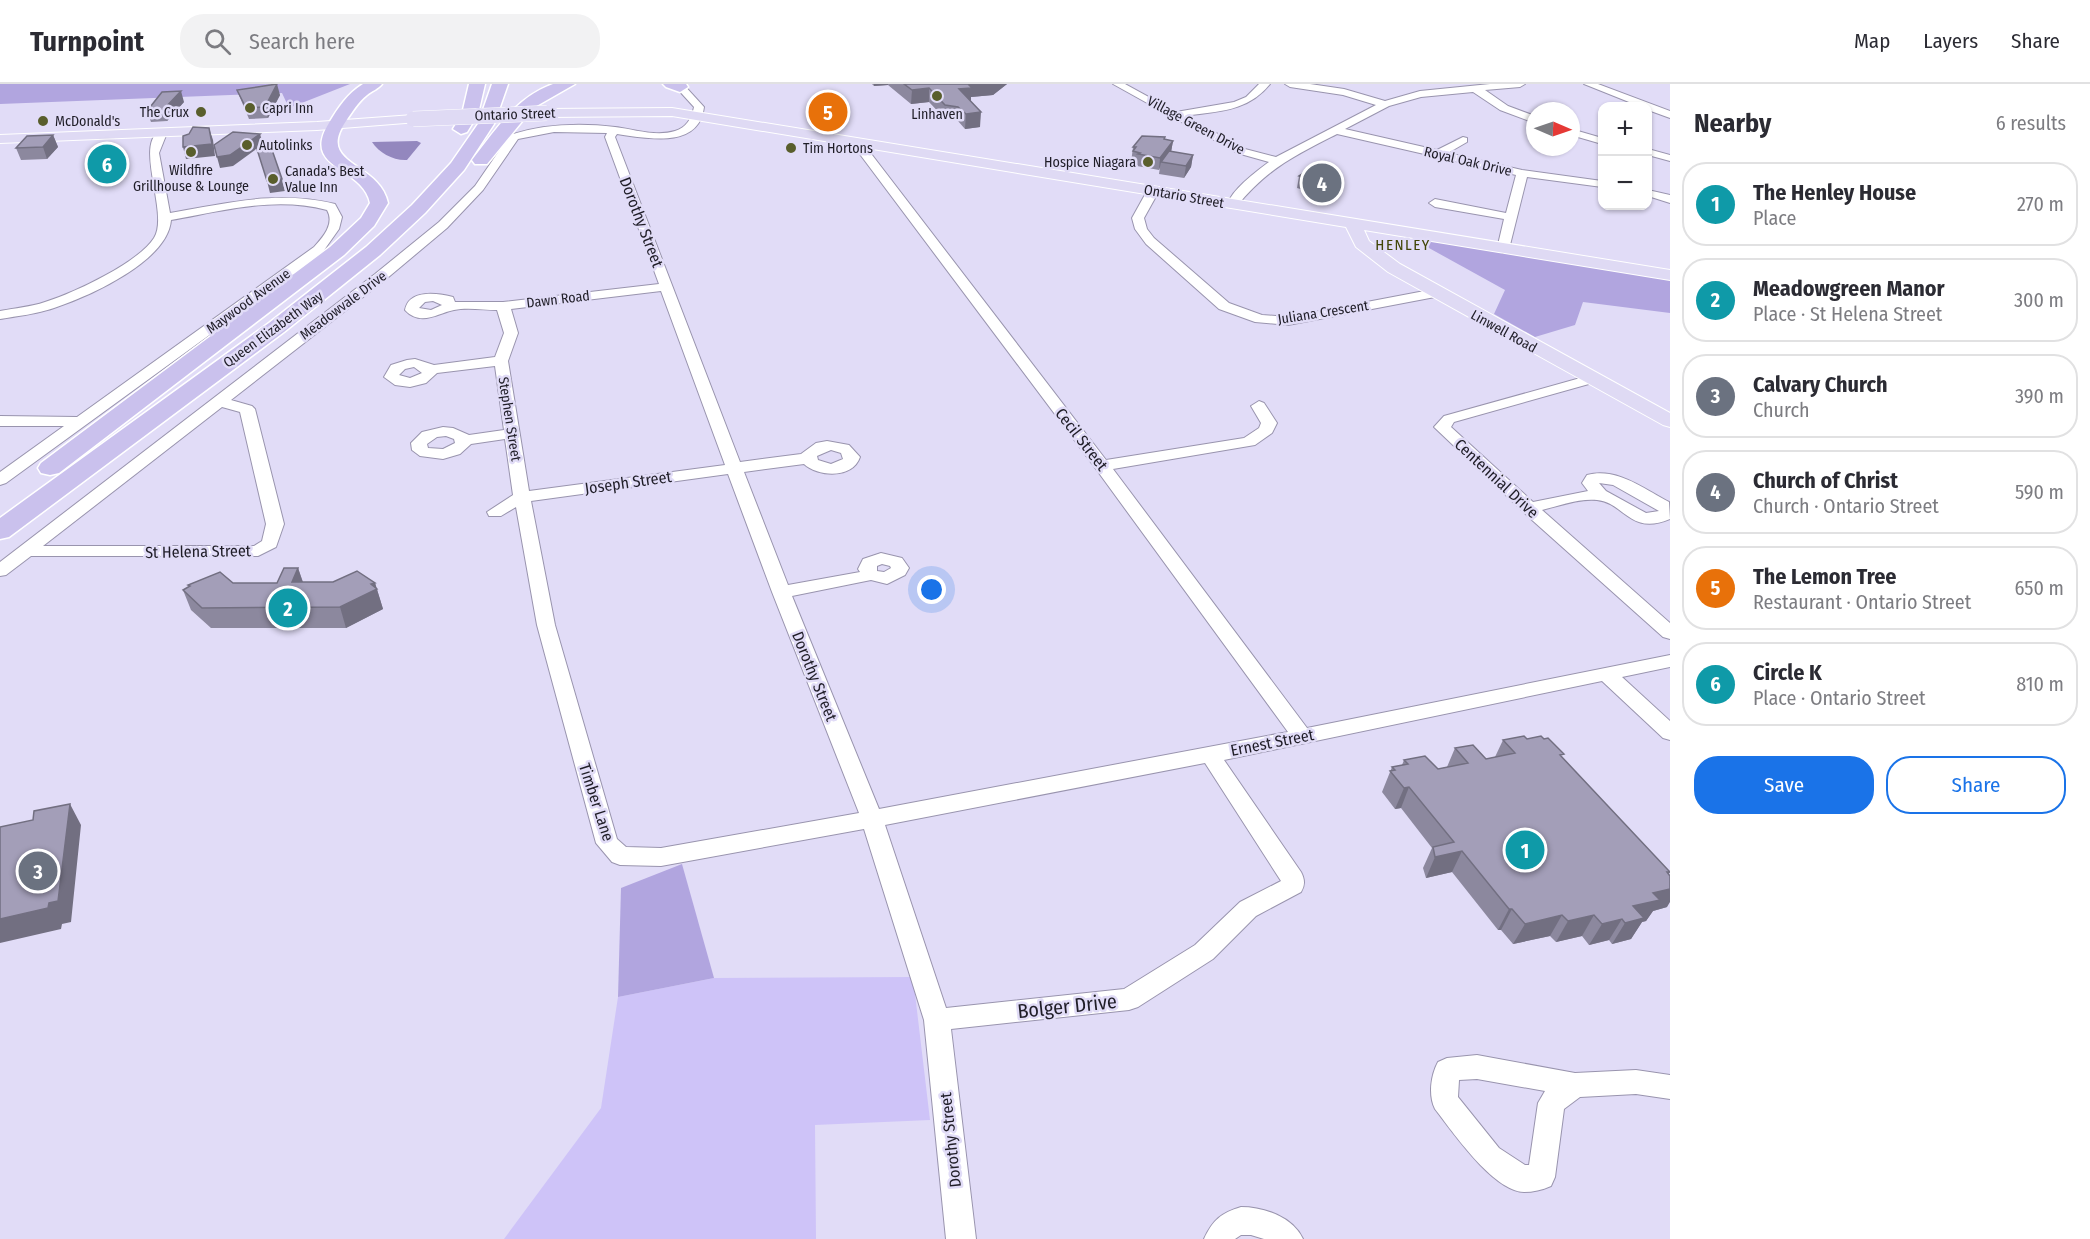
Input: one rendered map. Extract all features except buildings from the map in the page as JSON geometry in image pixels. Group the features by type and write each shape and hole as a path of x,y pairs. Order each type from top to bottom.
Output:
{"highway":[{"path":"0,506 337,251 370,218 379,206 378,194 372,185 334,158 330,152 329,142 332,125 357,93 374,84"},
{"name":"Queen Elizabeth Way","path":"0,506 325,270 393,213 442,158 463,127 470,114 477,84"},
{"name":"Queen Elizabeth Way","path":"0,531 335,284 418,209 448,178 478,138 492,110 500,84"},
{"path":"335,284 404,234 460,184 530,101 545,92 567,84"}],"main road":[{"name":"Ontario Street","path":"0,139 332,125 344,127 413,121 546,116 698,117 1670,276"},
{"name":"Linwell Road","path":"1353,224 1362,244 1375,255 1435,292 1670,422"}],"street":[{"name":"Village Green Drive","path":"1118,84 1241,151 1277,162"},
{"path":"1175,115 1237,105 1251,99 1265,84"},
{"path":"1290,84 1344,92 1384,104"},
{"path":"1232,204 1251,182 1277,162 1384,104 1420,94 1520,84"},
{"path":"1589,84 1670,115"},
{"path":"676,85 699,107 698,117"},
{"path":"1476,89 1504,108 1526,117"},
{"name":"Meadowvale Drive","path":"0,571 380,277 443,225 478,188 514,137 522,133 563,129 615,130 670,135 684,131 698,117"},
{"name":"Dorothy Street","path":"615,130 610,137 781,592 872,819 937,1020 961,1239"},
{"name":"Royal Oak Drive","path":"1335,130 1522,173 1598,183"},
{"path":"0,315 48,305 104,281 146,252 159,240 165,228 165,217 154,153 162,133"},
{"path":"1580,135 1598,140"},
{"path":"1438,154 1463,140"},
{"name":"Cecil Street","path":"864,143 863,151 1102,465 1302,736"},
{"path":"1652,153 1670,158"},
{"path":"1503,249 1522,173"},
{"name":"Juliana Crescent","path":"1153,191 1138,218 1141,229 1150,241 1224,306 1234,311 1271,321 1288,321 1435,292"},
{"path":"1652,194 1670,199"},
{"name":"Maywood Avenue","path":"0,480 318,250 328,240 337,220 335,210 331,207 296,199 258,202 165,217"},
{"path":"1435,203 1511,217"},
{"name":"Dawn Road","path":"449,306 503,306 666,286"},
{"name":"Stephen Street","path":"503,306 511,333 501,361 522,497"},
{"path":"430,370 501,361"},
{"name":"Centennial Drive","path":"1591,379 1449,418 1442,427 1670,633"},
{"name":"St Helena Street","path":"27,550 49,552 258,551 270,543 276,524 247,409 218,401"},
{"path":"1102,465 1249,442 1266,430 1269,423 1259,406"},
{"path":"0,421 82,422"},
{"path":"464,440 513,432"},
{"name":"Joseph Street","path":"522,497 809,458"},
{"path":"1530,508 1599,494"},
{"path":"495,512 522,497"},
{"name":"Timber Lane","path":"522,497 546,625 607,843 620,856 662,857 872,819"},
{"path":"781,592 871,575"},
{"name":"Ernest Street","path":"872,819 1210,755 1670,661"},
{"path":"1606,674 1670,733"},
{"name":"Bolger Drive","path":"937,1020 1129,999 1204,952 1248,909 1293,886 1293,878 1210,755"},
{"path":"1575,1085 1551,1103 1541,1177 1522,1179 1489,1157 1444,1100 1447,1070 1477,1066 1575,1085 1636,1082 1670,1087"},
{"path":"1219,1239 1230,1225 1243,1220 1256,1220 1269,1224 1288,1239"}],"shaded area":[{"path":"0,84 350,84 289,108 282,93 0,104"},
{"path":"417,141 421,143 407,160 387,156 372,142"},
{"path":"1409,237 1670,275 1670,313 1583,302 1575,325 1535,337 1494,314 1505,290"},
{"path":"682,864 714,978 618,997 621,888"},
{"path":"913,977 930,1120 815,1125 816,1239 504,1239 601,1108 618,997 714,978"}],"place":[{"name":"Linhaven","path":"937,96"},
{"name":"Capri Inn","path":"250,108"},
{"name":"The Crux","path":"201,112"},
{"name":"The Lemon Tree","path":"828,112"},
{"name":"McDonald's","path":"43,121"},
{"name":"Autolinks","path":"247,145"},
{"name":"Tim Hortons","path":"791,148"},
{"name":"Wildfire Grillhouse & Lounge","path":"191,152"},
{"name":"Hospice Niagara","path":"1148,162"},
{"name":"Circle K","path":"107,164"},
{"name":"Canada's Best Value Inn","path":"273,179"},
{"name":"Church of Christ","path":"1322,183"},
{"name":"Meadowgreen Manor","path":"288,608"},
{"name":"The Henley House","path":"1525,850"},
{"name":"Calvary Church","path":"38,871"}],"district":[{"name":"HENLEY","path":"1403,245"}]}
